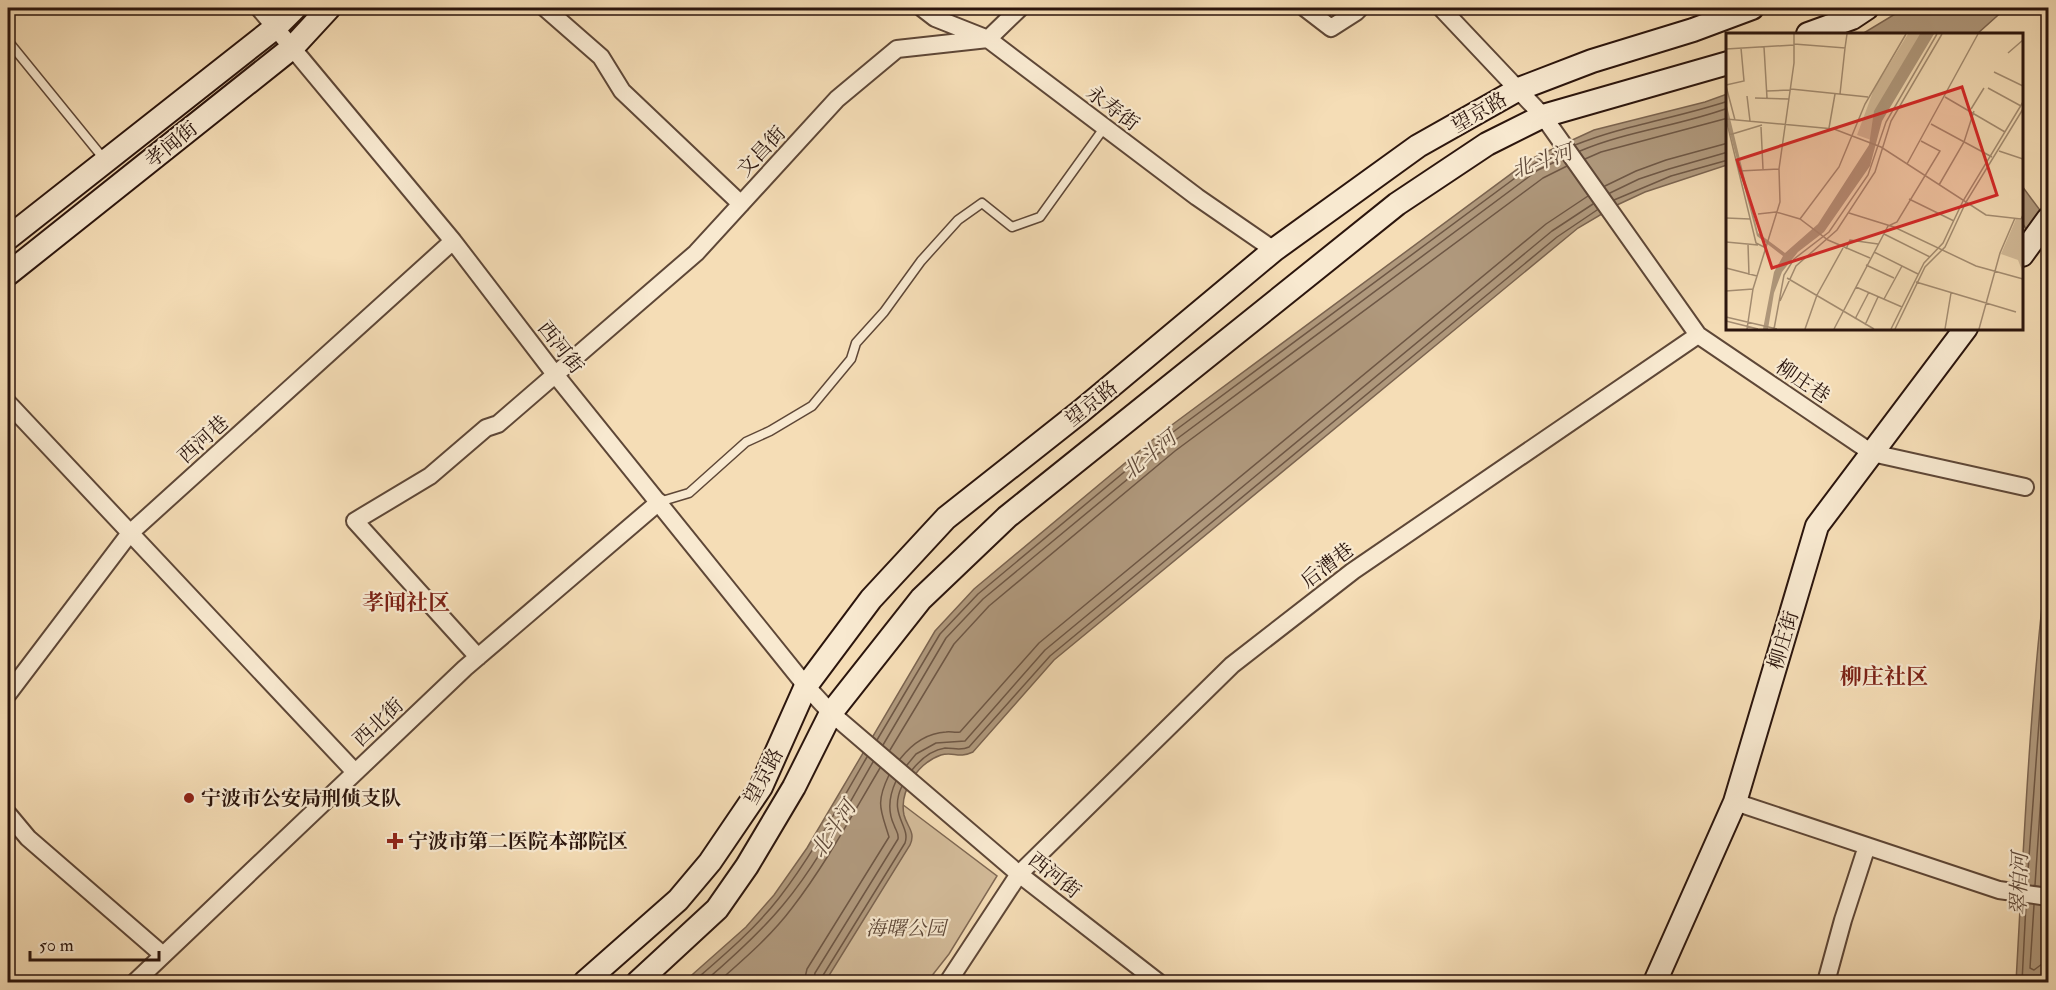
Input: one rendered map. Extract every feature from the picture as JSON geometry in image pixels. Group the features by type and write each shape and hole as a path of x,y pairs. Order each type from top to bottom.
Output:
{"main road":[{"name":"孝闻街","path":"8,238 276,27 295,8"},
{"name":"孝闻街","path":"8,274 293,47 329,8"},
{"name":"望京路","path":"585,982 678,900 710,862 760,787 806,686 871,599 946,518 1080,412 1274,250 1418,146 1519,89 1592,61 1693,30 1752,8"},
{"path":"1811,33 1852,18 1866,8"},
{"name":"望京路","path":"638,982 717,909 747,866 794,787 831,713 921,598 1007,517 1397,204 1487,144 1543,116 1726,64"},
{"path":"2023,254 2049,219"},
{"name":"柳庄街","path":"1655,982 1735,802 1817,526 1964,330"}],"street":[{"name":"西河街","path":"259,8 453,241 554,373 806,686 831,713 1019,874 1158,982"},
{"path":"545,8 601,57 622,92 741,204"},
{"name":"永寿街","path":"922,8 935,18 988,39 1197,197 1274,250"},
{"path":"988,39 1020,8"},
{"path":"1305,8 1331,28 1360,8"},
{"name":"柳庄巷","path":"1441,8 1543,116 1698,335 1872,453 2025,487"},
{"name":"文昌街","path":"478,657 355,521 430,476 486,428 498,424 554,373 696,253 837,99 897,49 988,39"},
{"name":"西河巷","path":"8,694 130,533 453,241"},
{"name":"后漕巷","path":"948,982 1019,874 1232,665 1353,571 1698,335"},
{"path":"8,403 355,772"},
{"name":"西北街","path":"135,982 478,657 659,502"},
{"path":"1735,802 1999,890 2049,897"},
{"path":"8,814 28,838 163,955"},
{"path":"1827,982 1843,920 1867,846"}],"lane":[{"path":"8,41 105,161"},
{"path":"659,502 689,493 746,442 770,431 812,406 851,358 856,343 884,312 921,261 958,220 982,203 1012,227 1040,217 1104,128"}],"green space":[{"name":"海曙公园","path":"894,798 997,876 949,954 927,982 806,982"}],"water":[{"path":"1905,8 2006,8 1978,33 1864,33"},
{"name":"北斗河","path":"1726,94 1726,165 1645,192 1617,205 1578,228 1054,660 973,752 963,755 941,755 918,771 907,788 903,806 904,815 912,833 910,845 825,982 684,982 746,927 774,895 807,848 935,631 974,589 1161,433 1531,159 1594,130 1705,102"},
{"path":"2023,187 2048,221 2048,259 2023,224"},
{"path":"2048,555 2048,930 2045,982 2016,982 2032,715"}],"place":[{"name":"宁波市公安局刑侦支队","path":"189,798"},
{"name":"宁波市第二医院本部院区","path":"395,841"}],"district":[{"name":"孝闻社区","path":"406,602"},
{"name":"柳庄社区","path":"1884,676"}],"water label":[{"name":"翠柏河","path":"2019,884"}]}
